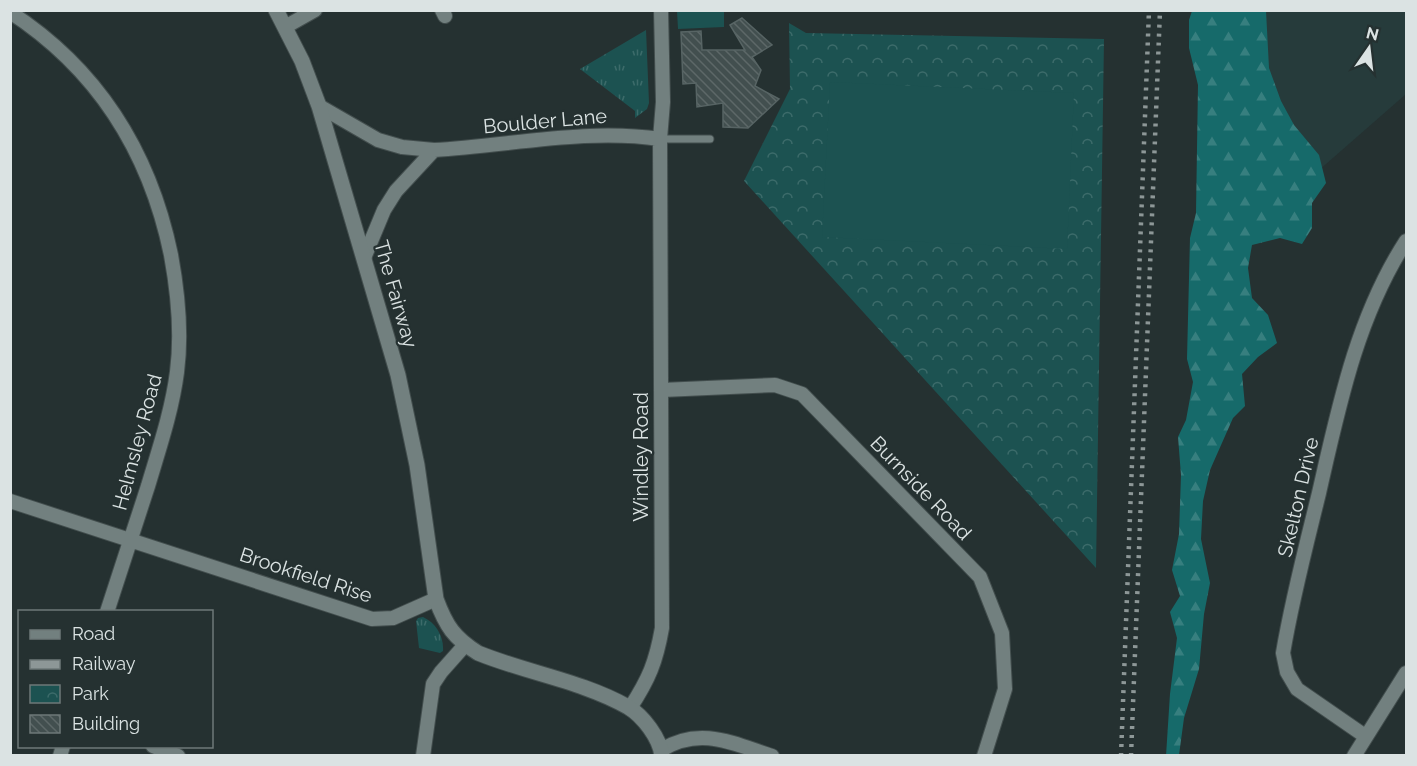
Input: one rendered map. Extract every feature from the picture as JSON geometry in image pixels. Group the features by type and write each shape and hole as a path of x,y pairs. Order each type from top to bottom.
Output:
{"street":[{"name":"The Fairway","path":"276,10 302,61 319,106 364,258 408,420 425,510 436,599"},
{"path":"285,27 315,10"},
{"name":"Windley Road","path":"630,708 654,665 662,628 660,139 663,102 661,10"},
{"name":"Helmsley Road","path":"10,12 60,50 112,109 136,149 154,190 165,225 175,274 179,312 177,370 167,422 108,610"},
{"name":"Boulder Lane","path":"319,106 378,140 402,147 434,150 602,134 660,139"},
{"path":"364,258 384,210 396,191 434,150"},
{"name":"Skelton Drive","path":"1365,736 1297,689 1287,672 1283,652 1350,366 1369,314 1394,260 1407,241"},
{"name":"Burnside Road","path":"662,390 775,385 802,394 980,577 1002,633 1005,689 984,756"},
{"name":"Brookfield Rise","path":"10,501 131,538 372,619 393,618 436,599"},
{"path":"436,599 451,631 465,645 494,659 595,692 630,708 643,721 662,753 674,742 699,736 719,738 772,756"},
{"path":"423,756 433,684 465,645"},
{"path":"1354,756 1407,673"},
{"path":"156,748 178,756"}],"lane":[{"path":"660,139 710,139"}],"shaded area":[{"path":"1252,11 1406,11 1406,94 1318,171 1262,210"}],"green space":[{"path":"677,11 724,11 724,27 678,29"},
{"path":"1192,11 1266,11 1269,68 1281,101 1294,125 1319,155 1326,183 1312,203 1312,228 1302,244 1280,238 1252,245 1248,268 1252,298 1268,315 1277,343 1258,357 1242,374 1245,406 1233,418 1210,470 1203,501 1201,539 1210,583 1204,614 1199,669 1184,718 1179,755 1166,756 1177,638 1170,612 1180,596 1172,570 1179,534 1181,475 1178,437 1186,420 1193,382 1187,359 1190,238 1196,213 1198,85 1189,48 1189,20"},
{"path":"789,23 806,33 1104,39 1096,568 744,181 790,89"},
{"path":"646,30 649,103 647,109 635,118 635,111 580,69"},
{"path":"830,82 1074,93 1067,249 822,237"},
{"path":"423,617 432,623 441,635 443,651 440,653 419,648 416,621"}],"building":[{"path":"742,18 772,45 752,57 761,70 755,86 779,99 748,128 723,127 723,103 697,107 696,83 683,84 681,32 701,31 702,50 745,50 730,25"}],"railway":[{"path":"1121,756 1149,10"},
{"path":"1131,756 1160,10"}]}
